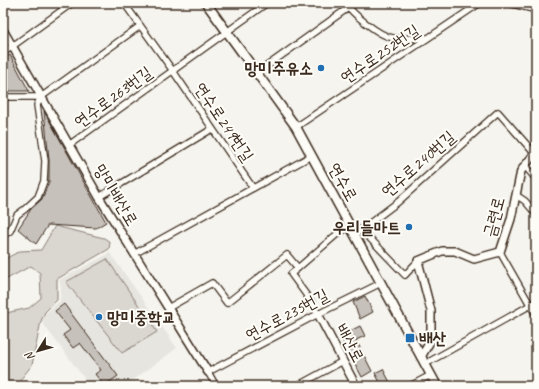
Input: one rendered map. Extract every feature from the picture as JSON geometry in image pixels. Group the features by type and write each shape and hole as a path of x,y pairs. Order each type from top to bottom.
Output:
{"main road":[{"name":"연수로","path":"206,3 296,127 350,226 358,232 381,283 437,386"}],"street":[{"path":"3,53 72,3"},
{"name":"연수로263번길","path":"124,3 172,71"},
{"name":"연수로263번길","path":"69,145 267,3"},
{"path":"257,74 347,5 355,3"},
{"name":"연수로252번길","path":"296,127 480,3"},
{"path":"512,3 536,8"},
{"path":"347,5 368,25 391,38 428,38"},
{"path":"3,235 10,231 17,215 25,210 38,197 44,181 45,161 37,105 41,97 140,26"},
{"name":"망미배산로","path":"3,30 99,197 208,372"},
{"name":"연수로249번길","path":"172,71 252,188"},
{"path":"3,97 41,97"},
{"name":"연수로240번길","path":"358,232 398,202 498,112 535,154"},
{"path":"99,197 212,129"},
{"name":"금련로","path":"418,261 442,251 455,251 474,259 500,252 511,219 521,170 535,154"},
{"name":"연수로249번길","path":"134,254 311,156"},
{"path":"524,165 536,179"},
{"path":"516,195 525,201 536,214"},
{"path":"318,314 310,300 291,274 336,235 350,226"},
{"path":"358,232 405,275 418,261"},
{"path":"500,252 533,304 536,315"},
{"path":"168,308 212,283 228,303 287,255 298,268"},
{"path":"418,261 431,311 431,340 421,357"},
{"name":"연수로235번길","path":"208,372 318,314 381,283"},
{"path":"426,364 533,304"},
{"name":"배산로","path":"318,314 356,386"},
{"path":"297,386 343,361"},
{"path":"208,372 216,386"},
{"path":"410,386 431,375"}],"shaded area":[{"path":"55,226 104,238 110,242 109,249 57,279 57,300 45,312 41,321 32,365 21,379 22,386 3,386 3,319 6,313 29,308 41,298 40,273 31,266 3,281 3,260 20,251 41,250"},
{"name":"망미중학교","path":"110,253 177,348 125,386 90,386 41,321 46,313 60,301 61,287 59,280"},
{"path":"107,259 157,332 122,353 66,282"}],"building":[{"path":"10,55 29,91 3,91 3,60"},
{"path":"44,111 106,222 96,228 48,225 36,244 18,229 31,209 42,199 49,182 49,160"},
{"path":"365,296 373,312 360,319 353,302"},
{"path":"64,304 118,376 104,386 95,374 101,370 80,343 73,348 63,335 70,330 55,311"},
{"path":"360,326 365,336 356,340 372,371 362,377 340,336"},
{"path":"383,369 392,386 382,386 375,373"}],"place":[{"name":"망미주유소","path":"321,68"},
{"name":"우리들마트","path":"409,227"},
{"name":"망미중학교","path":"99,317"},
{"name":"배산","path":"410,338"}]}
